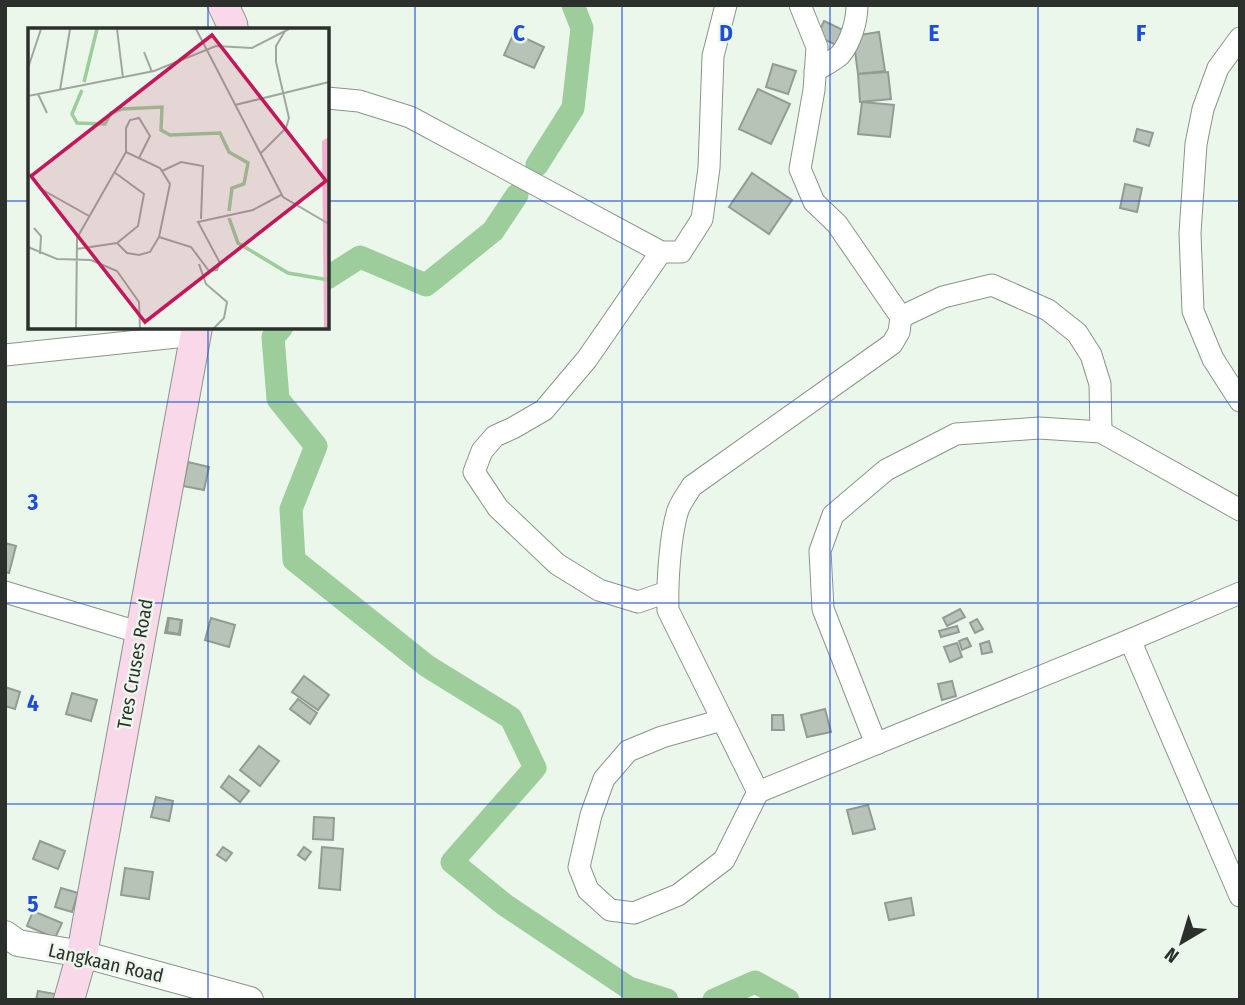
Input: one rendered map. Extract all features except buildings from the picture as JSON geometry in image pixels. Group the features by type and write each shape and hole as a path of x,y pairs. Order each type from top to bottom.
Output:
{"main road":[{"path":"223,5 233,28"},
{"name":"Tres Cruses Road","path":"69,1000 82,954 197,331"}],"street":[{"path":"329,98 359,101 410,117 661,252 681,252 702,219 709,168 713,56 726,5"},
{"path":"758,792 667,610 678,510 692,486 892,344 899,332 901,317 837,224 814,202 800,169 814,90 817,47 800,5"},
{"path":"815,71 838,57 846,46 857,17 857,5"},
{"path":"1240,38 1218,68 1203,109 1196,144 1190,233 1193,311 1213,359 1240,401"},
{"path":"661,252 587,359 553,400 544,410 495,436 482,451 474,472 498,508 557,564 599,590 638,602 667,592"},
{"path":"901,317 943,297 992,285 1048,310 1077,333 1091,355 1100,384 1101,432"},
{"path":"5,355 197,331"},
{"path":"876,744 823,609 820,551 833,515 886,470 957,434 1039,428 1101,432 1240,510"},
{"path":"5,592 141,632"},
{"path":"723,720 662,737 628,751 604,779 591,815 579,867 588,890 610,909 634,913 678,895 724,860 758,792 1240,593"},
{"path":"1130,640 1240,897"},
{"name":"Langkaan Road","path":"5,934 18,943 82,954 250,1000"}],"waterway":[{"path":"537,165 573,108 582,28 573,5"},
{"path":"329,277 360,257 426,285 493,231 517,195"},
{"path":"280,329 273,337 278,399 316,446 291,509 294,560 427,666 511,718 535,768 452,862 505,905 629,988 667,1000"},
{"path":"714,1000 755,982 788,1000"}]}
